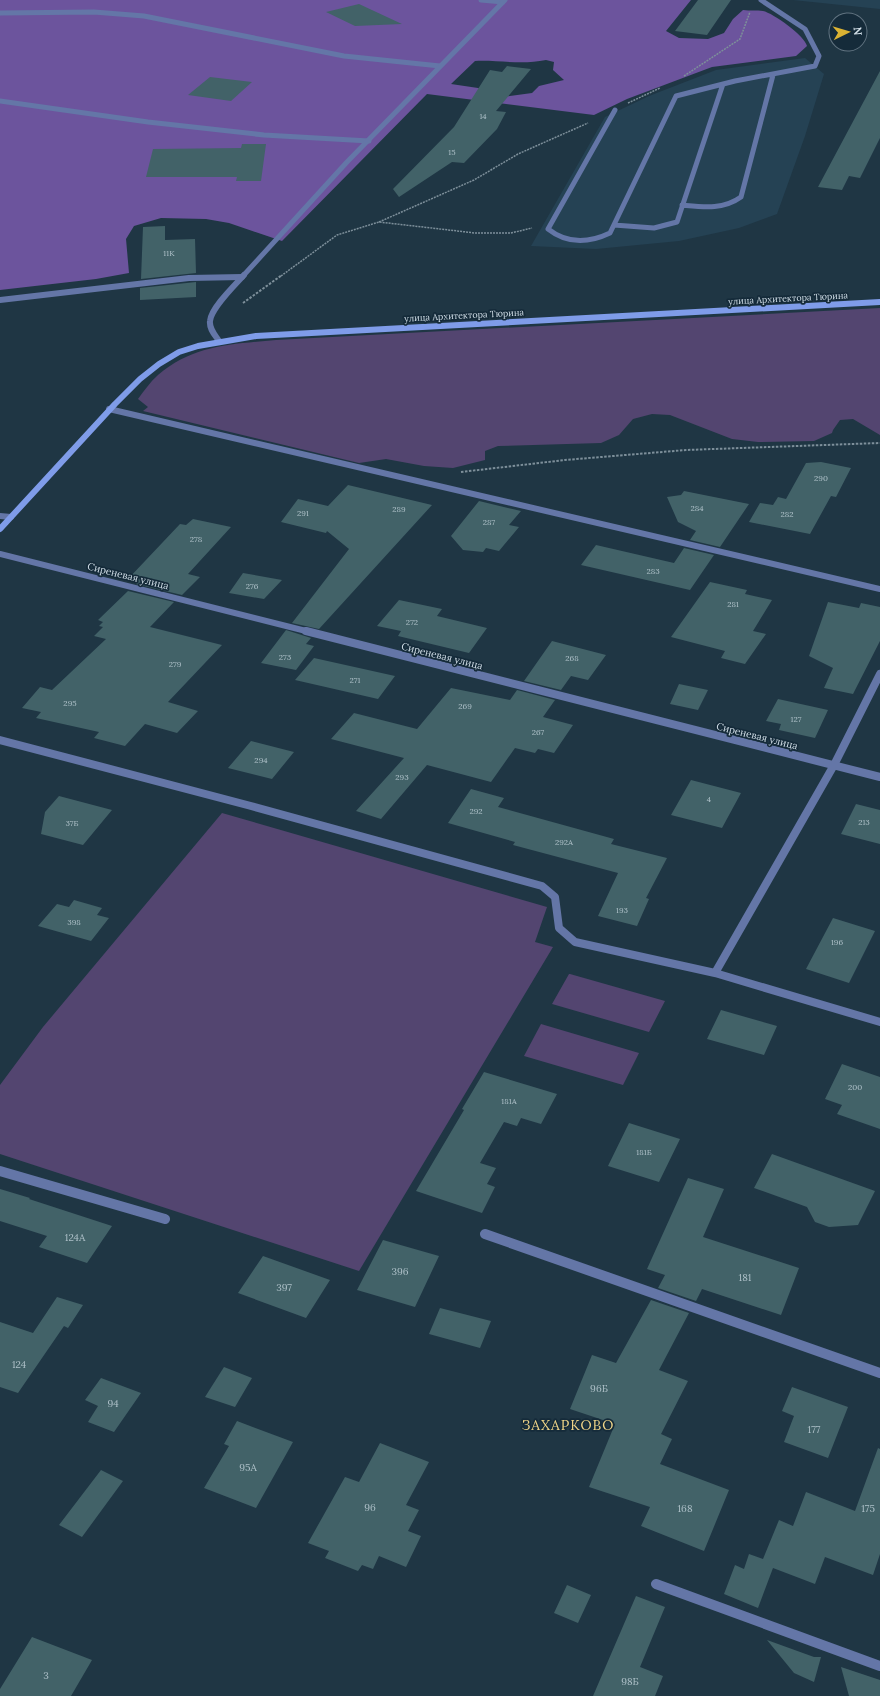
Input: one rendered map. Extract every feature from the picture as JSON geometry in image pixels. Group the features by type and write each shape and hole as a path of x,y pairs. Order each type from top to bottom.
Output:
{"street":[{"path":"481,0 504,1"},
{"path":"615,110 548,229 560,238 586,240 599,238 610,233 676,96 723,84 815,66 819,56 804,29 798,23 761,0"},
{"path":"219,341 212,331 210,319 213,311 314,196 504,1"},
{"path":"0,13 94,12 144,16 344,56 440,66"},
{"path":"682,205 707,207 724,206 736,202 741,197 773,75"},
{"path":"614,225 652,228 666,227 677,222 723,84"},
{"path":"0,101 148,122 256,134 369,141"},
{"path":"0,300 189,278 242,277"},
{"name":"улица Архитектора Тюрина","path":"0,529 109,409 154,366 180,352 219,341 311,333 880,302"},
{"path":"109,409 880,589"},
{"path":"0,516 11,517"},
{"name":"Сиреневая улица","path":"0,554 880,777"},
{"path":"715,973 834,765 880,674"},
{"path":"0,740 251,806 542,886 555,897 559,915 559,928 575,942 715,973 880,1022"},
{"path":"0,1171 165,1219"},
{"path":"485,1234 880,1373"},
{"path":"656,1584 880,1666"}],"path":[{"path":"683,76 740,39 752,6"},
{"path":"243,303 337,235 379,222 474,180 518,154 663,87"},
{"path":"379,222 475,234 511,233 534,227 548,229"},
{"path":"456,473 565,460 686,450 880,443"}],"shaded area":[{"path":"0,0 691,0 666,31 679,38 708,39 724,33 733,19 743,10 763,11 774,16 795,31 807,46 796,56 712,67 627,99 594,115 427,94 282,241 229,223 206,219 161,218 134,226 126,239 129,273 96,279 0,290","holes":["546,60 554,62 553,70 564,80 539,86 532,93 503,97 478,88 451,84 475,61 519,62"]},
{"path":"793,0 880,0 880,9"},
{"path":"805,58 824,74 805,136 777,214 739,228 679,241 596,249 531,246 605,117 649,96 716,70"},
{"path":"880,308 880,435 853,419 840,420 832,433 814,441 758,442 732,439 670,415 652,414 633,419 619,435 601,443 498,446 485,451 485,460 453,468 424,466 386,459 359,463 143,411 148,407 138,399 158,375 185,357 213,348 244,343 276,340"},
{"path":"222,813 547,907 535,942 553,947 359,1271 0,1154 0,1085 43,1027"},
{"path":"569,974 665,1001 649,1032 552,1004"},
{"path":"541,1024 639,1053 623,1085 524,1056"}],"building":[{"path":"698,0 731,0 707,35 675,31"},
{"path":"359,4 402,24 355,26 326,12"},
{"path":"507,66 531,69 496,111 506,112 497,129 464,163 452,162 399,197 393,189 454,127 490,70 502,72"},
{"path":"880,71 880,138 860,178 849,176 842,190 818,187"},
{"path":"210,77 252,82 231,101 188,95"},
{"path":"242,144 266,144 261,181 236,181 237,177 146,177 153,149 241,148"},
{"path":"165,226 165,240 195,239 196,273 141,279 143,227"},
{"path":"196,282 196,297 140,300 140,288"},
{"path":"821,462 851,468 836,497 831,496 810,534 749,522 760,503 773,505 778,497 786,499 806,463"},
{"path":"348,485 432,505 319,629 292,623 349,549 327,531 326,533 281,522 298,499 328,506"},
{"path":"684,491 749,504 720,547 690,540 696,531 678,522 667,497 681,495"},
{"path":"479,501 521,511 509,525 519,527 499,551 486,548 483,552 463,550 451,536"},
{"path":"193,519 231,527 188,574 200,577 182,595 136,584 138,582 128,579 180,524 186,525"},
{"path":"596,545 674,563 684,548 714,555 690,590 581,565"},
{"path":"243,573 282,580 264,599 229,593"},
{"path":"710,582 747,590 745,594 772,600 753,631 766,634 745,664 721,658 725,651 671,637"},
{"path":"128,591 174,602 150,627 222,645 168,702 198,711 177,733 145,724 125,746 94,738 99,732 36,718 41,712 22,708 40,687 52,690 106,639 94,636 103,627 99,626 103,622 98,620"},
{"path":"399,600 442,609 437,616 487,628 469,653 398,636 401,631 377,626"},
{"path":"828,602 859,608 861,603 880,607 880,641 853,694 824,688 833,668 809,656"},
{"path":"286,630 311,638 306,644 314,646 296,670 261,663"},
{"path":"552,641 606,655 588,680 571,676 561,690 524,681"},
{"path":"314,658 395,676 378,699 295,680"},
{"path":"679,684 708,690 698,710 670,704"},
{"path":"451,688 510,700 517,690 555,700 543,717 573,725 554,753 538,749 535,753 515,748 491,782 427,765 381,819 356,811 404,758 331,739 354,713 417,729"},
{"path":"778,699 828,710 815,738 779,730 781,724 766,721"},
{"path":"251,741 294,752 272,779 228,768"},
{"path":"691,780 741,793 722,828 671,815"},
{"path":"471,789 504,798 498,807 614,839 611,844 667,858 646,898 649,899 637,926 598,916 618,873 513,845 515,842 448,823"},
{"path":"59,796 112,810 83,845 41,834 45,812"},
{"path":"856,804 880,810 880,844 841,834"},
{"path":"74,900 102,908 97,915 109,918 91,941 38,926 57,904 69,907"},
{"path":"833,918 875,931 849,983 806,969"},
{"path":"721,1010 777,1026 764,1055 707,1039"},
{"path":"842,1064 880,1077 880,1129 837,1114 842,1105 825,1099"},
{"path":"484,1072 557,1094 541,1124 521,1118 517,1126 504,1122 480,1163 496,1168 487,1184 495,1187 482,1213 416,1191 464,1110 462,1109"},
{"path":"629,1123 680,1139 659,1182 608,1166"},
{"path":"772,1154 875,1191 858,1225 829,1227 815,1222 807,1207 754,1188"},
{"path":"688,1178 724,1189 703,1237 799,1268 781,1315 702,1289 696,1301 658,1288 665,1275 647,1269"},
{"path":"0,1189 112,1226 87,1263 39,1247 47,1236 0,1221"},
{"path":"383,1240 439,1256 415,1307 357,1290"},
{"path":"263,1256 330,1280 306,1318 238,1293"},
{"path":"57,1297 83,1305 68,1328 64,1326 18,1393 0,1387 0,1322 33,1333"},
{"path":"651,1300 689,1313 659,1370 688,1381 661,1434 672,1439 660,1464 729,1490 704,1551 641,1526 650,1507 589,1487 615,1424 570,1409 592,1355 616,1363"},
{"path":"440,1308 491,1321 480,1348 429,1334"},
{"path":"224,1367 252,1378 235,1407 205,1397"},
{"path":"101,1378 141,1393 114,1432 88,1422 98,1406 85,1400"},
{"path":"792,1387 848,1407 828,1458 784,1442 794,1416 782,1411"},
{"path":"237,1421 293,1442 256,1508 204,1488 229,1446 224,1444"},
{"path":"380,1443 429,1462 406,1505 419,1510 408,1531 421,1536 406,1567 379,1556 373,1569 362,1565 358,1571 325,1558 329,1551 308,1543 345,1477 359,1482"},
{"path":"878,1448 880,1449 880,1554 873,1575 825,1557 815,1584 773,1568 758,1608 724,1594 735,1565 744,1569 749,1554 763,1559 779,1520 793,1526 806,1492 855,1511"},
{"path":"101,1470 123,1481 82,1537 59,1525"},
{"path":"567,1585 591,1595 578,1623 554,1613"},
{"path":"636,1596 665,1607 640,1667 663,1676 655,1696 593,1696"},
{"path":"32,1637 92,1660 71,1696 0,1696 0,1689"},
{"path":"767,1640 814,1657 821,1657 814,1682 794,1673"},
{"path":"841,1667 880,1680 880,1696 849,1696"}],"district":[{"name":"ЗАХАРКОВО","path":"568,1425"}]}
